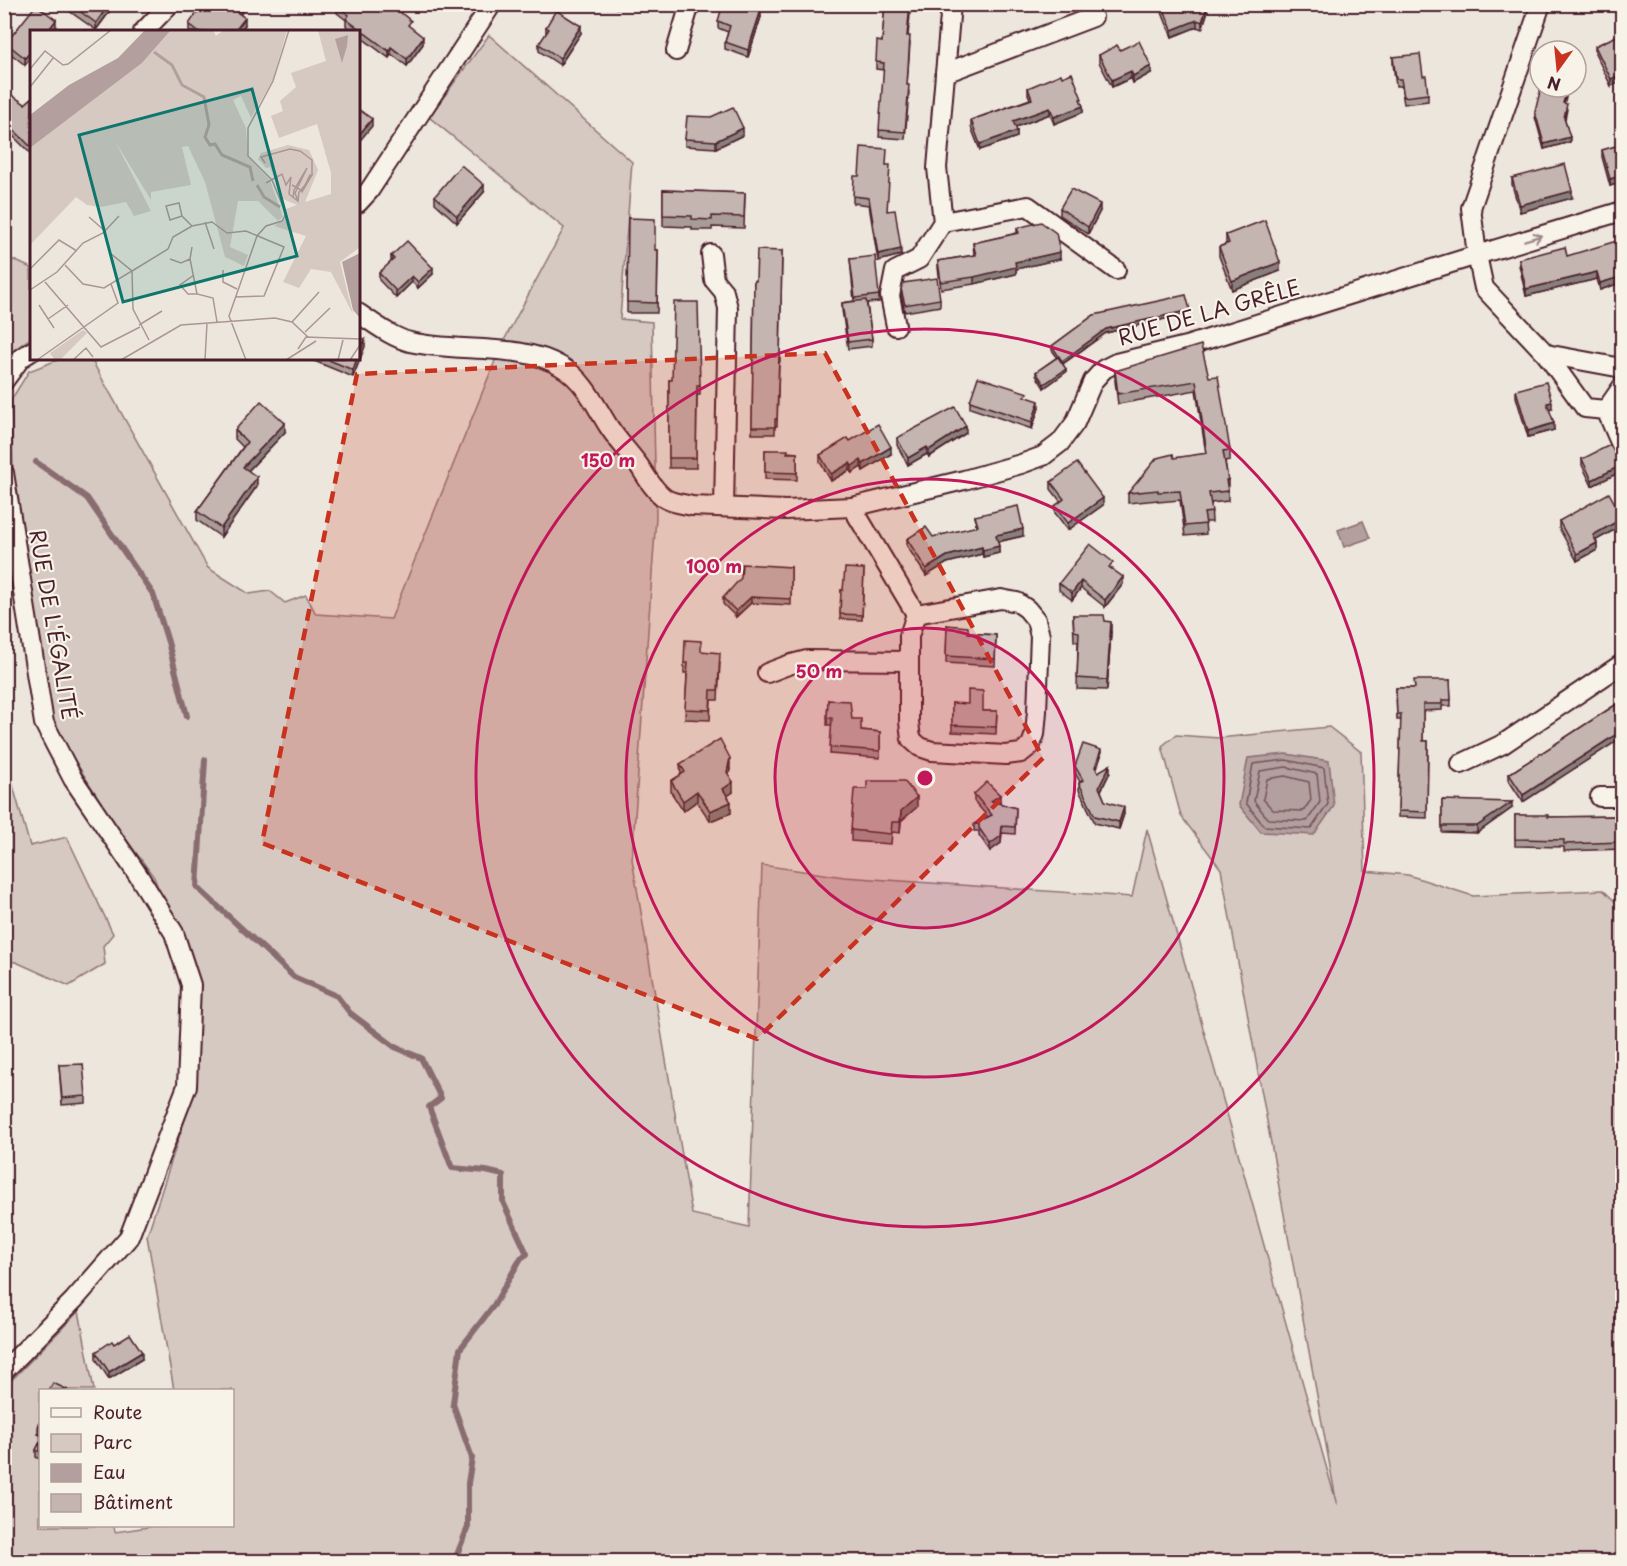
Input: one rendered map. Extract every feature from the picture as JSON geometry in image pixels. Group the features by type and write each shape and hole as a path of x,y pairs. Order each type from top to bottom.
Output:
{"street":[{"path":"145,30 170,4"},
{"path":"360,201 369,191 492,4"},
{"path":"676,51 690,4"},
{"path":"896,326 890,296 895,271 919,259 943,222 937,168 951,4"},
{"path":"945,73 1093,17 1089,4"},
{"path":"1541,4 1471,208 1477,255 1484,288 1546,354 1584,408 1606,410"},
{"path":"943,222 1028,206 1116,270"},
{"name":"RUE DE LA GRÊLE","path":"360,314 391,334 409,342 514,352 531,355 561,366 588,391 611,430 652,486 666,499 692,506 786,510 852,507 964,480 1043,456 1060,443 1075,423 1094,381 1104,369 1116,363 1186,346 1623,210"},
{"path":"711,254 714,280 724,292 728,308 724,507"},
{"path":"4,381 21,358 30,352"},
{"path":"1546,354 1623,368"},
{"path":"1606,410 1623,387"},
{"path":"1606,410 1623,447"},
{"name":"RUE DE L'ÉGALITÉ","path":"4,473 44,723 73,779 174,933 191,985 187,1086 129,1237 74,1300 4,1371"},
{"path":"852,507 916,614 909,636 911,739 920,747 932,752 1006,755 1021,753 1031,745 1035,734 1037,711 1040,636 1036,620 1027,609 1017,602 1001,599 916,614"},
{"path":"767,673 788,664 807,660 909,661"},
{"path":"1461,764 1503,744 1622,665"},
{"path":"1600,797 1623,797"}],"highlighted area":[{"path":"825,353 1043,758 757,1039 262,843 357,374"}],"green space":[{"path":"489,35 632,162 620,319 652,322 656,517 632,859 692,1214 749,1227 762,865 844,877 1132,897 1147,829 1337,1505 1221,869 1181,816 1162,746 1176,735 1219,738 1329,727 1361,752 1365,871 1408,875 1473,896 1603,890 1622,908 1622,1561 5,1562 5,1387 79,1311 94,1389 39,1389 39,1527 114,1527 115,1532 148,1527 234,1527 234,1389 174,1389 147,1236 196,1085 195,983 154,877 112,820 55,729 13,474 11,400 29,371 57,360 92,360 208,568 249,594 270,591 285,603 306,595 316,614 391,619 501,346 564,228 429,117"},
{"path":"5,256 30,268 30,338 5,356"},
{"path":"4,754 30,846 67,837 113,934 103,946 105,964 69,986 16,962 5,961"}],"water":[{"path":"1363,521 1370,538 1344,547 1338,530"},
{"path":"1286,754 1329,761 1334,806 1314,835 1261,832 1239,805 1248,758"}],"building":[{"path":"70,4 109,4 96,23"},
{"path":"203,4 243,4 237,12 245,18 236,30 197,30 189,24"},
{"path":"338,4 390,4 411,21 408,25 423,37 407,59 391,47 389,51 346,19 349,15 337,6"},
{"path":"723,4 744,4 761,10 748,50 725,42 730,26 718,21"},
{"path":"885,4 910,4 907,36 910,36 907,85 909,85 905,132 879,130 884,63 876,62 877,41 882,42"},
{"path":"1162,4 1201,4 1207,7 1202,22 1197,20 1172,30"},
{"path":"36,5 56,20 48,30 30,30 30,52 25,58 6,43"},
{"path":"556,10 581,26 560,58 539,44 549,29 546,27"},
{"path":"1619,35 1623,42 1623,74 1611,79 1595,46"},
{"path":"1139,41 1151,66 1133,76 1131,71 1112,80 1099,55 1117,45 1120,50"},
{"path":"1420,54 1428,94 1404,97 1401,79 1396,79 1393,57"},
{"path":"1072,73 1083,106 1054,117 1050,108 1013,121 1017,131 980,144 971,120 1032,99 1028,88 1061,74 1062,77"},
{"path":"4,90 25,104 30,100 30,146 4,120"},
{"path":"1538,99 1564,99 1563,103 1567,104 1564,118 1570,137 1544,144 1535,112"},
{"path":"733,107 743,128 716,141 685,139 687,116 711,117"},
{"path":"360,110 372,119 360,134"},
{"path":"1623,144 1623,175 1610,179 1602,150"},
{"path":"861,147 887,149 886,165 890,165 887,211 895,210 901,249 878,254 869,198 853,196 854,176 859,176"},
{"path":"1565,164 1572,191 1520,205 1512,178"},
{"path":"461,165 484,185 457,216 435,196"},
{"path":"1071,189 1100,204 1088,227 1060,208"},
{"path":"663,190 745,193 744,217 712,216 712,220 692,219 692,216 663,215"},
{"path":"628,218 655,219 655,250 658,250 657,303 627,302"},
{"path":"1265,220 1280,262 1232,281 1219,247 1229,243 1226,235"},
{"path":"1041,222 1056,233 1060,252 1015,262 1016,267 941,282 938,261 976,255 973,243 1019,233 1017,228"},
{"path":"1623,239 1623,265 1617,267 1620,277 1600,283 1597,272 1526,289 1519,259 1565,247 1567,256"},
{"path":"407,241 433,268 418,282 412,276 396,291 379,273 394,259 391,256"},
{"path":"757,250 782,251 780,355 775,427 752,427 754,281 756,281"},
{"path":"875,256 879,295 855,298 850,259"},
{"path":"937,278 940,299 905,305 901,289 903,283"},
{"path":"1186,295 1190,310 1106,329 1062,361 1052,346 1094,315"},
{"path":"866,300 872,339 848,342 842,303"},
{"path":"674,302 698,302 700,385 697,385 696,458 669,458 669,380 672,380"},
{"path":"360,338 365,339 360,350"},
{"path":"1201,345 1209,377 1218,376 1230,450 1223,451 1228,491 1209,493 1212,512 1204,513 1206,524 1185,526 1180,491 1158,492 1158,490 1128,493 1157,458 1173,454 1174,458 1207,453 1196,381 1118,394 1115,371"},
{"path":"1058,357 1066,369 1044,384 1036,372"},
{"path":"329,360 356,360 353,370"},
{"path":"978,377 1028,393 1024,396 1039,401 1032,422 970,401"},
{"path":"1546,382 1552,402 1547,403 1554,423 1528,431 1516,390"},
{"path":"261,401 285,423 243,467 257,477 221,528 197,511 247,442 235,430"},
{"path":"955,407 966,426 929,450 927,447 908,458 897,438"},
{"path":"878,424 891,447 863,464 861,460 852,466 850,463 831,474 820,455"},
{"path":"1610,445 1622,465 1592,480 1582,459"},
{"path":"765,450 788,450 787,453 797,453 797,473 765,472"},
{"path":"1077,463 1103,498 1068,523 1055,506 1064,499 1051,482"},
{"path":"1609,493 1623,518 1593,535 1597,543 1577,554 1559,521"},
{"path":"1018,506 1023,529 996,535 999,546 983,550 982,547 947,556 926,569 907,539 926,527 933,537 978,526 975,516"},
{"path":"1090,544 1113,562 1109,567 1123,577 1105,600 1081,581 1072,593 1059,583"},
{"path":"742,564 791,567 791,599 751,597 736,611 723,598 741,578"},
{"path":"845,568 864,569 862,615 840,614"},
{"path":"1073,615 1104,615 1105,621 1111,622 1107,680 1077,678 1079,632 1074,631"},
{"path":"947,625 968,627 968,633 996,635 995,659 946,656"},
{"path":"685,640 701,641 701,651 720,653 718,690 711,690 710,710 685,709 688,663 684,663"},
{"path":"1414,680 1450,680 1451,700 1442,700 1442,704 1423,704 1423,741 1428,741 1427,812 1398,811 1401,714 1397,714 1396,688 1415,688"},
{"path":"968,690 983,691 983,711 997,711 996,727 952,725 952,703 968,704"},
{"path":"828,700 850,701 852,719 861,719 861,730 880,732 880,751 830,747 832,718 827,718"},
{"path":"1623,700 1623,730 1523,795 1509,774"},
{"path":"720,739 730,758 727,772 733,782 723,789 731,802 710,811 697,791 683,801 671,781 685,772 680,764"},
{"path":"1083,744 1101,750 1095,767 1098,772 1110,765 1099,787 1105,801 1124,807 1119,822 1095,816 1079,783 1083,780 1075,766"},
{"path":"4,765 9,782 4,784"},
{"path":"867,781 904,781 917,797 901,811 900,822 892,822 891,834 851,830 854,789 867,789"},
{"path":"987,782 1000,795 991,801 1016,808 1015,827 1002,826 1001,836 990,844 979,828 979,824 974,824 992,815 974,794"},
{"path":"1442,800 1512,802 1477,826 1442,826"},
{"path":"1515,815 1623,816 1623,842 1564,844 1564,840 1515,839"},
{"path":"83,1064 86,1096 62,1098 59,1065"},
{"path":"130,1334 142,1352 109,1372 96,1352 112,1341 114,1344"},
{"path":"53,1383 66,1389 50,1389"}],"waterway":[{"path":"36,462 87,498 153,594 187,716"},
{"path":"205,760 197,887 294,977 337,996 350,1013 395,1047 421,1058 441,1098 429,1107 452,1168 503,1175 503,1202 527,1254 521,1258 494,1305 460,1349 453,1404 472,1458 468,1483 468,1527 454,1562"}]}
